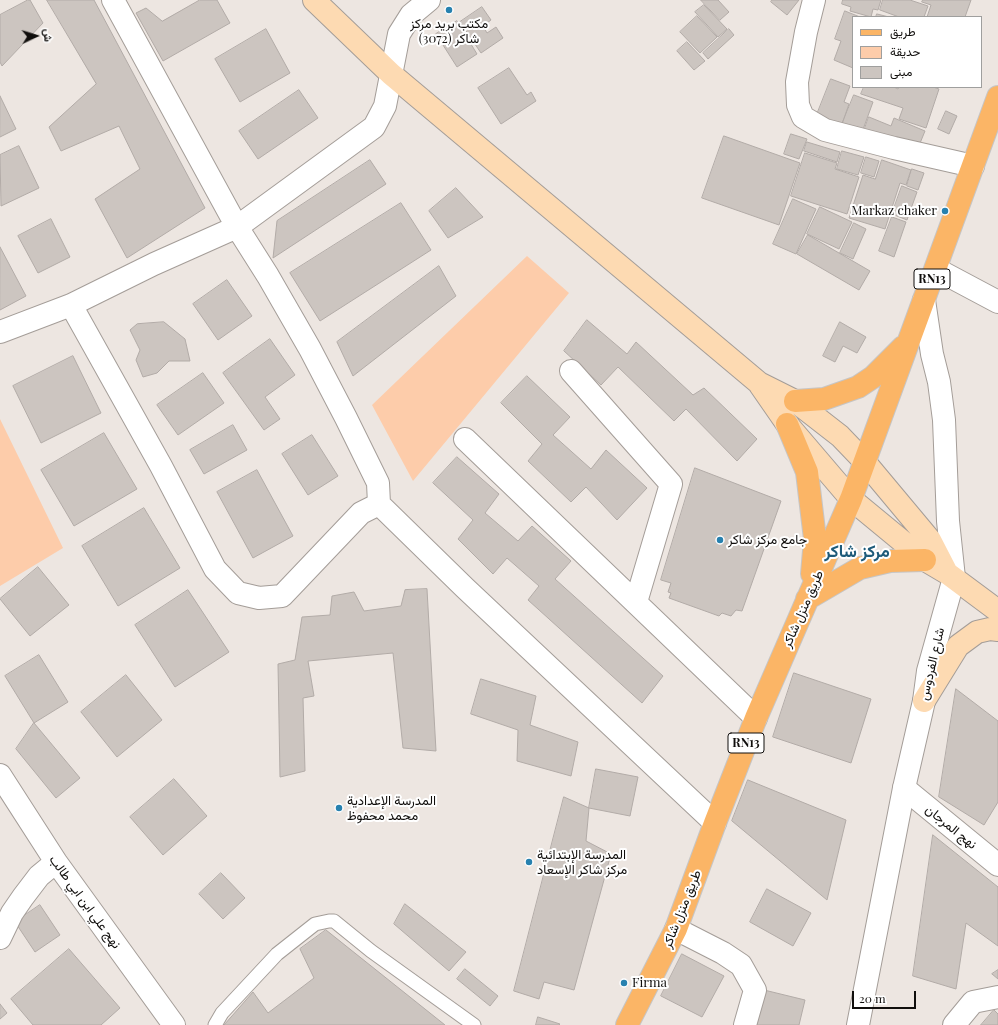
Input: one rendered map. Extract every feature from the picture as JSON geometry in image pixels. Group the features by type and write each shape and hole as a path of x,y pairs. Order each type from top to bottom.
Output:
{"main road":[{"path":"314,0 391,74 759,383 795,401 840,436 864,461 930,540 950,576"},
{"name":"طريق منزل شاكر","path":"627,1025 676,929 756,718 851,499 998,97"},
{"path":"795,401 824,399 858,387 873,377 908,342"},
{"path":"759,383 787,424 851,499 925,560 950,576 998,611"},
{"path":"787,424 807,472 812,509 815,539 809,595"},
{"path":"809,595 860,568 890,561 925,560"},
{"path":"924,701 958,646 977,632 990,629 998,630"}],"street":[{"path":"113,0 237,227 272,282 310,349 378,483 379,504 464,588 715,823"},
{"path":"0,332 71,305 154,264 237,227 374,127 386,106 399,34 411,15 429,0"},
{"path":"814,0 806,32 797,82 798,105 803,117 825,130 973,166"},
{"path":"936,269 998,302"},
{"name":"شارع الفردوس","path":"858,1025 904,788 924,701 928,671 950,576 944,420 939,382 932,354 924,300"},
{"path":"71,305 161,466 215,569 238,593 259,598 282,596 362,513 379,504"},
{"path":"571,371 671,484 636,602"},
{"path":"465,439 756,718"},
{"name":"نهج علي ابن ابي طالب","path":"0,775 56,862 174,1025"},
{"name":"نهج المرجان","path":"904,788 998,865"},
{"path":"0,938 12,913 23,897 39,876 56,862"},
{"path":"676,929 723,953 741,965 755,990 745,1025"},
{"path":"954,1025 973,1002 998,997"}],"lane":[{"path":"214,1025 222,1013 277,954 315,924 329,921 334,921 371,951 474,1025"}],"green space":[{"path":"527,256 569,293 413,481 372,405"},
{"path":"0,419 63,548 0,586"}],"building":[{"path":"30,0 43,23 2,66 0,62 0,15"},
{"path":"47,0 94,0 205,208 127,258 95,199 140,169 119,126 61,151 49,127 96,84"},
{"path":"200,0 217,0 230,23 163,61 136,13 146,8 162,21"},
{"path":"701,0 718,0 729,12 720,20"},
{"path":"772,0 799,0 787,15 771,2"},
{"path":"843,0 881,0 878,10 873,9 871,16 850,11 851,7 842,4"},
{"path":"883,0 910,0 928,6 924,16 896,16 880,10"},
{"path":"923,0 971,0 965,16 927,16 931,5 922,2"},
{"path":"704,5 727,29 718,37 695,12"},
{"path":"482,7 491,20 483,26 487,33 496,27 503,38 481,53 460,22"},
{"path":"845,11 858,16 852,16 852,68 834,60 841,41 835,39"},
{"path":"697,16 717,37 700,53 680,32"},
{"path":"457,21 477,54 457,67 436,34"},
{"path":"266,29 290,73 240,102 215,59"},
{"path":"729,29 734,35 708,59 703,53"},
{"path":"687,42 705,61 694,70 677,51"},
{"path":"509,68 527,95 531,92 536,101 501,124 478,88"},
{"path":"831,79 850,86 844,102 849,104 841,127 816,117"},
{"path":"864,88 939,89 926,128 899,119 903,108 861,94"},
{"path":"299,90 318,118 258,159 239,131"},
{"path":"854,95 873,102 861,135 841,127"},
{"path":"0,96 16,129 0,137"},
{"path":"946,111 957,116 949,134 938,129"},
{"path":"869,117 891,126 894,118 925,131 916,153 864,131"},
{"path":"791,134 807,139 799,159 784,154"},
{"path":"724,136 800,163 779,225 702,198"},
{"path":"807,142 840,152 837,162 804,151"},
{"path":"19,146 39,188 1,206 0,155"},
{"path":"842,151 864,157 858,175 837,169"},
{"path":"805,153 837,163 835,169 859,177 847,214 791,196"},
{"path":"866,157 879,161 874,177 861,173"},
{"path":"370,160 386,184 273,258 277,221"},
{"path":"882,160 911,170 906,185 900,183 885,229 849,218 863,175 875,179"},
{"path":"912,169 924,173 918,190 907,186"},
{"path":"902,186 917,192 907,220 892,214"},
{"path":"456,188 483,217 448,238 429,211"},
{"path":"793,199 816,209 796,254 773,244"},
{"path":"401,203 431,250 320,321 290,273"},
{"path":"820,207 852,222 839,249 807,234"},
{"path":"892,217 906,222 894,257 879,251"},
{"path":"51,219 70,257 38,273 18,236"},
{"path":"854,223 866,229 853,259 840,253"},
{"path":"808,235 870,271 859,290 797,254"},
{"path":"0,247 26,296 0,310"},
{"path":"439,266 456,296 353,376 337,342"},
{"path":"227,280 252,316 218,340 193,304"},
{"path":"587,320 627,354 636,342 693,395 704,388 757,439 737,461 686,409 674,421 618,367 601,385 564,351"},
{"path":"164,322 185,339 190,361 169,361 157,373 143,377 136,360 140,350 130,330 137,324"},
{"path":"840,322 866,337 857,353 843,346 835,362 823,356"},
{"path":"270,339 295,375 265,397 280,419 264,430 223,373"},
{"path":"73,356 101,413 41,443 13,386"},
{"path":"203,373 224,403 178,435 157,405"},
{"path":"527,376 570,417 553,435 591,469 606,450 647,488 617,520 586,487 571,502 528,461 542,444 501,403"},
{"path":"233,425 247,450 204,474 190,450"},
{"path":"104,433 137,489 74,526 41,470"},
{"path":"312,435 338,476 308,495 282,454"},
{"path":"457,457 499,494 485,513 518,541 532,526 571,561 555,579 663,676 642,703 528,600 539,586 507,558 493,574 458,539 473,520 433,483"},
{"name":"جامع مركز شاكر","path":"695,468 781,501 742,611 736,610 731,616 722,613 719,616 669,598 671,593 668,592 671,583 661,580"},
{"path":"257,470 293,536 253,558 217,492"},
{"path":"144,508 180,568 118,606 82,546"},
{"path":"38,567 69,605 30,636 0,599"},
{"path":"427,589 436,751 403,748 393,653 308,661 314,696 303,698 305,771 280,777 278,664 295,660 302,617 330,615 332,596 354,592 364,611 401,606 405,590"},
{"path":"188,590 229,652 175,687 135,625"},
{"path":"39,655 68,702 34,723 5,676"},
{"path":"794,673 871,699 851,763 773,737"},
{"path":"126,675 162,720 117,757 81,712"},
{"path":"481,679 536,696 530,725 578,742 571,776 517,761 518,730 471,714"},
{"path":"956,689 998,721 998,802 984,825 939,797"},
{"path":"34,723 80,778 56,798 16,749"},
{"path":"596,769 638,777 630,816 589,808"},
{"path":"174,779 207,816 163,855 130,817"},
{"path":"748,780 846,820 827,900 732,821"},
{"path":"564,797 589,808 586,841 611,854 574,990 544,982 539,999 514,991"},
{"path":"933,835 998,887 998,946 966,923 956,989 913,976"},
{"path":"221,873 245,898 223,919 199,894"},
{"path":"767,889 811,913 793,946 750,922"},
{"path":"405,904 466,952 449,971 394,924"},
{"path":"40,905 60,935 35,952 15,922"},
{"path":"326,930 445,1025 224,1025 253,992 268,1013 314,978 300,949"},
{"path":"69,949 120,1008 101,1025 33,1025 11,999"},
{"path":"682,954 724,976 702,1017 661,996"},
{"path":"465,969 498,996 490,1006 457,979"},
{"path":"998,970 998,979 992,974"},
{"path":"760,989 805,1000 799,1025 752,1025"},
{"path":"0,1004 7,1013 0,1019"},
{"path":"994,1010 998,1014 998,1025 981,1025"},
{"path":"538,1017 560,1024 536,1025"}],"place":[{"name":"مكتب بريد مركز شاكر (3072)","path":"449,10"},
{"name":"Markaz chaker","path":"945,211"},
{"name":"جامع مركز شاكر","path":"720,540"},
{"name":"المدرسة الإعدادية محمد محفوظ","path":"339,808"},
{"name":"المدرسة الإبتدائية مركز شاكر الإسعاد","path":"529,862"},
{"name":"Firma","path":"624,983"}],"district":[{"name":"مركز شاكر","path":"857,552"}]}
